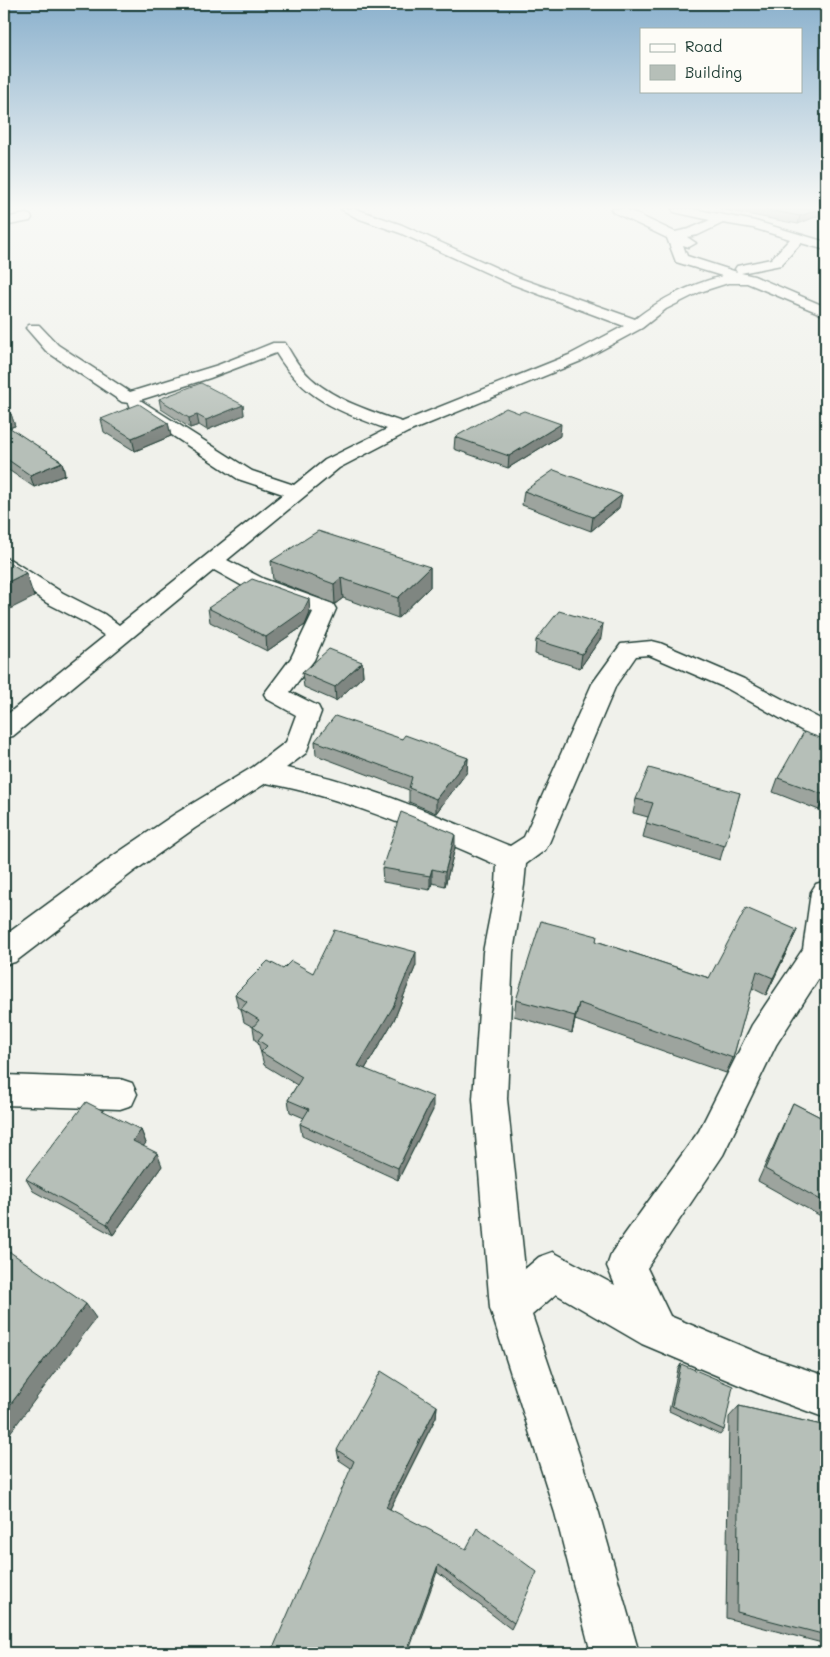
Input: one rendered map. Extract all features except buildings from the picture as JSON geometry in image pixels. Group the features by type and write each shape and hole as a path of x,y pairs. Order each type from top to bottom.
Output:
{"street":[{"path":"531,286 637,325"},
{"path":"4,730 332,464 402,428 575,358 637,325 661,306 703,286"},
{"path":"764,286 826,312"},
{"path":"34,328 52,348 245,475 297,493"},
{"path":"128,398 195,379 241,363 279,346 297,373 318,391 361,413 402,428"},
{"path":"4,953 123,864 297,747 309,712 276,694 302,660 325,609 256,584 213,561"},
{"path":"4,564 55,598 96,619 119,636"},
{"path":"615,1653 578,1513 510,1308 490,1099 498,952 510,885 512,859 534,843 604,684 629,649 652,648 736,684 826,733"},
{"path":"262,772 307,780 389,807 512,859"},
{"path":"656,1330 626,1266 711,1143 764,1034 822,954 826,892"},
{"path":"4,1090 120,1094"},
{"path":"510,1308 553,1270 656,1330 763,1375 826,1397"}]}
